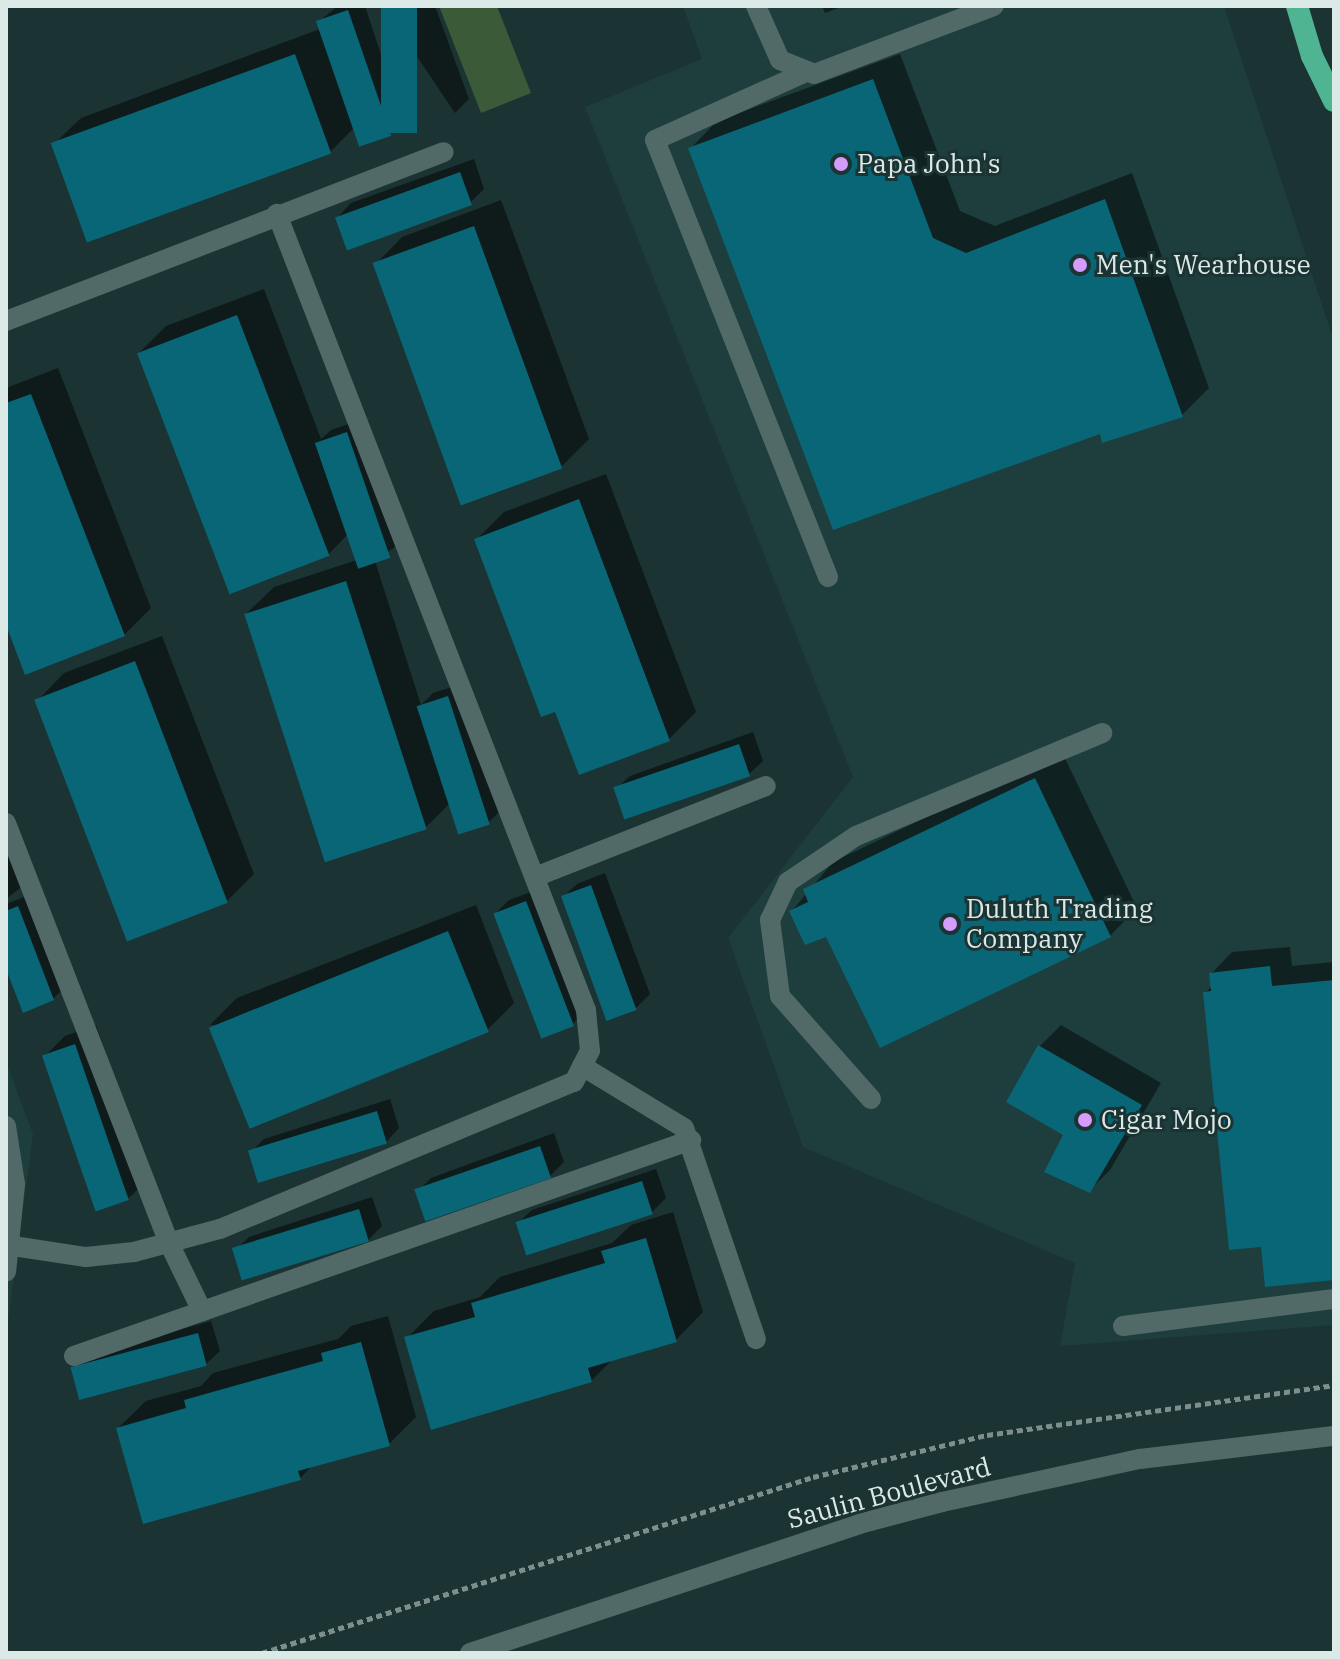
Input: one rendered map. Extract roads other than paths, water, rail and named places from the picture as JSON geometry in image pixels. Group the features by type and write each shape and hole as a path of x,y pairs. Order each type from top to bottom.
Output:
{"highway":[{"path":"1297,6 1312,56 1334,101"}],"street":[{"path":"756,6 780,60 804,73"},
{"path":"828,577 655,140 804,73 893,46 994,6"},
{"path":"6,321 443,152"},
{"path":"13,1246 86,1257 169,1243 220,1229 574,1082 590,1051 586,1010 277,214"},
{"path":"871,1099 780,996 770,920 788,882 856,836 1102,733"},
{"path":"535,877 766,786"},
{"path":"6,823 169,1243 202,1311"},
{"path":"582,1066 684,1128 691,1140 756,1339"},
{"path":"6,1126 15,1184 13,1246 6,1272"},
{"path":"74,1356 691,1140"},
{"path":"1123,1326 1334,1299"},
{"name":"Saulin Boulevard","path":"470,1653 845,1528 942,1502 1140,1459 1334,1436"}],"place":[{"name":"Papa John's","path":"841,164"},
{"name":"Men's Wearhouse","path":"1080,265"},
{"name":"Duluth Trading Company","path":"950,924"},
{"name":"Cigar Mojo","path":"1085,1120"}]}
